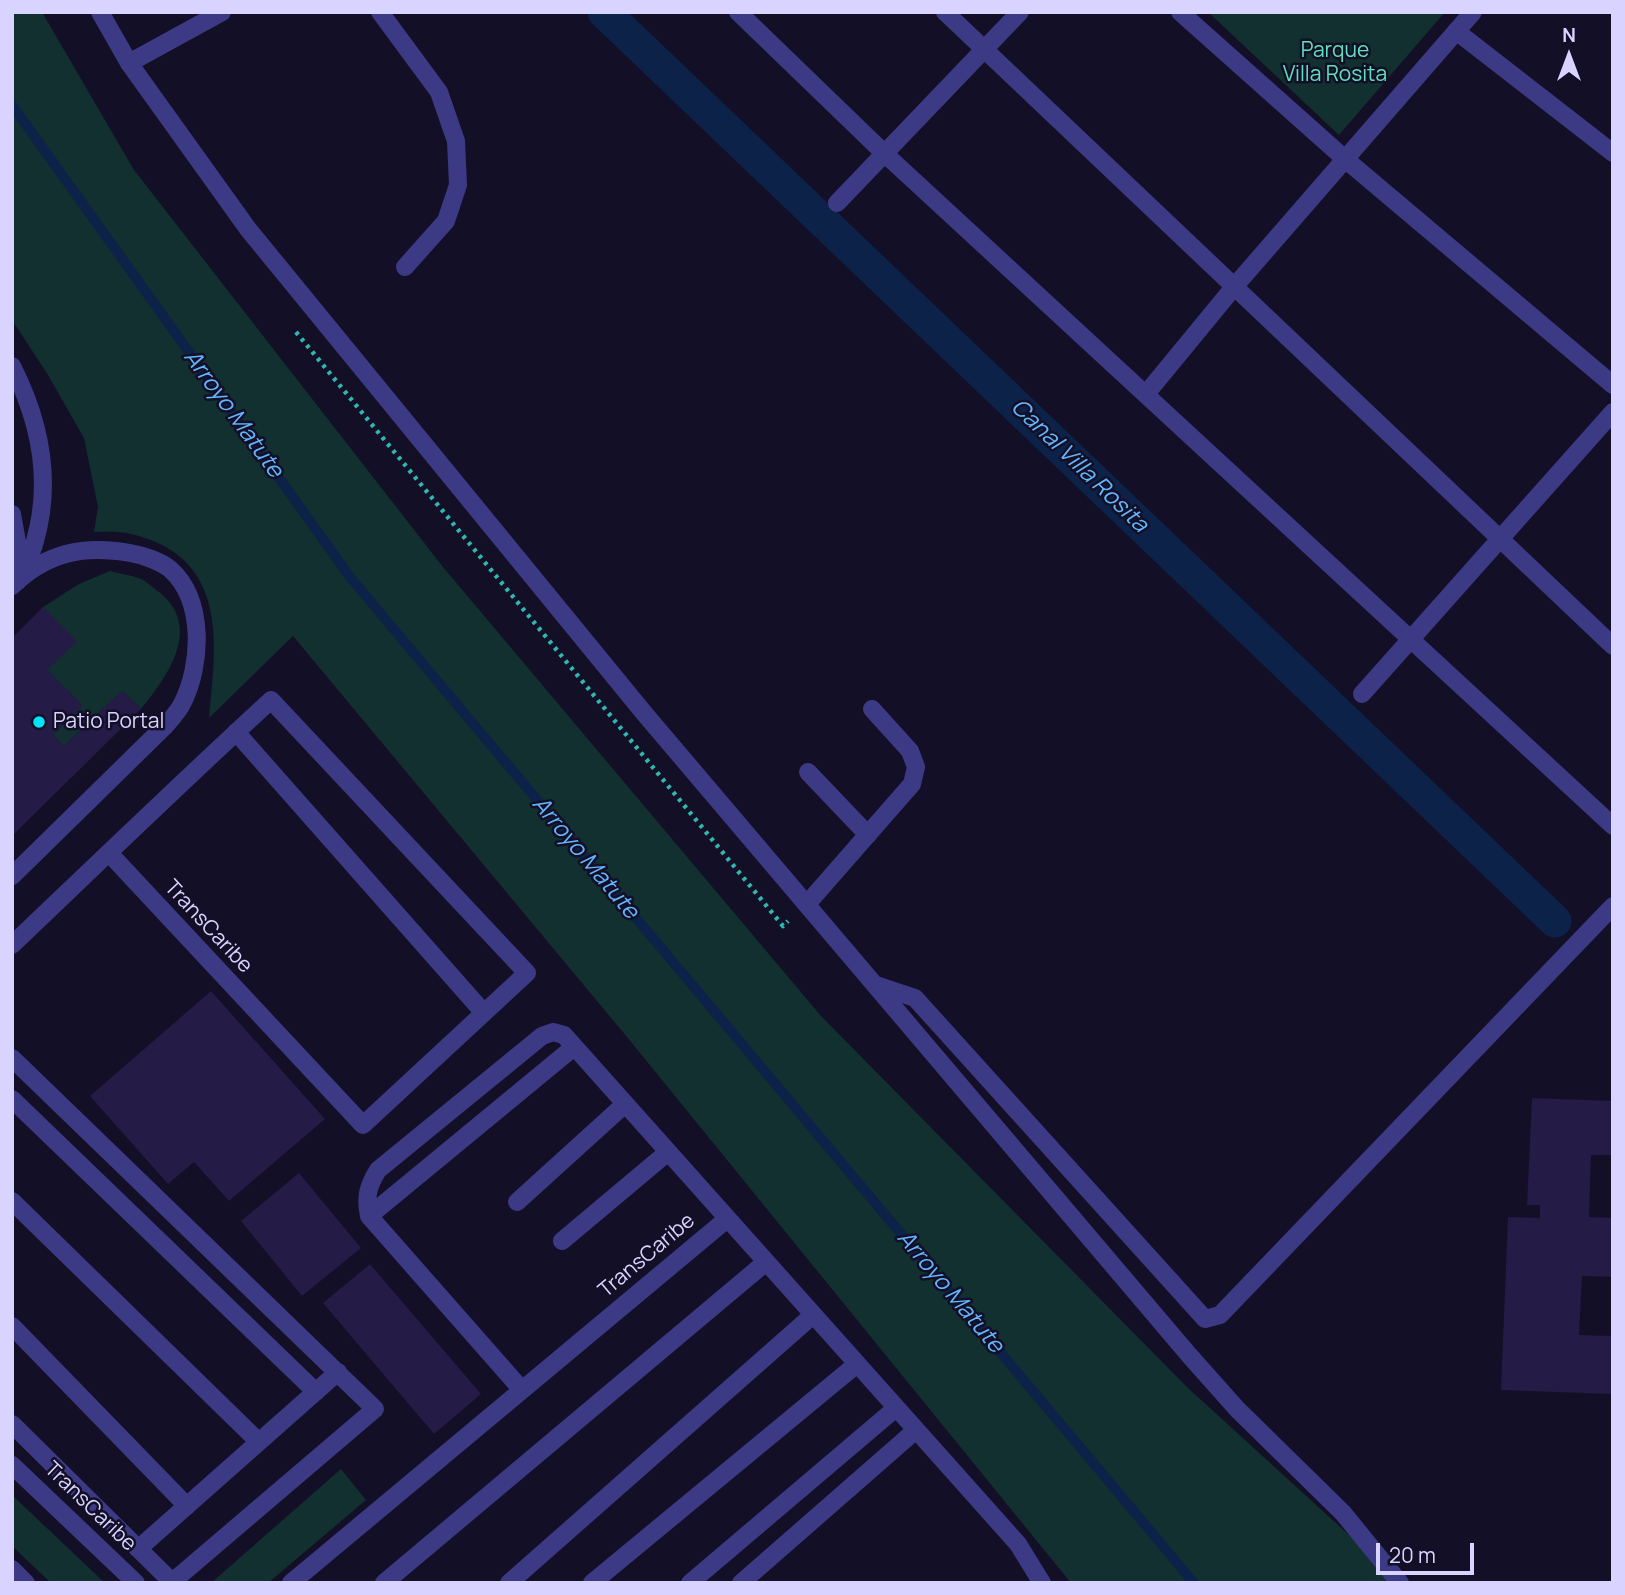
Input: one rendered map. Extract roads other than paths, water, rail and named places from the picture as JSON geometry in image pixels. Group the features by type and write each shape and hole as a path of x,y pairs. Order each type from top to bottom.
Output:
{"street":[{"path":"100,12 129,63 248,229 644,713 1189,1355 1237,1409 1343,1513 1399,1583"},
{"path":"129,63 222,12"},
{"path":"380,12 439,92 456,141 458,184 446,221 405,267"},
{"path":"738,12 885,154 1613,826"},
{"path":"945,12 1613,646"},
{"path":"837,203 1020,12"},
{"path":"1180,12 1345,159 1613,386"},
{"path":"1146,394 1234,287 1473,12"},
{"path":"1456,31 1613,153"},
{"path":"12,366 25,391 35,422 44,466 42,510 35,544 15,583"},
{"path":"1362,694 1613,412"},
{"path":"12,514 19,553 15,583"},
{"path":"12,876 166,725 181,704 191,677 198,640 192,600 169,568 141,555 112,550 79,550 48,560 15,583"},
{"name":"TransCaribe","path":"12,945 236,732 271,700 527,973 363,1125 109,853"},
{"path":"807,904 912,784 916,767 910,751 872,709"},
{"path":"236,732 484,1013"},
{"path":"808,772 868,835"},
{"path":"876,985 915,998 1205,1319 1220,1315 1613,906"},
{"path":"522,1390 369,1216 366,1202 369,1185 378,1170 542,1036 553,1032 564,1035 727,1219"},
{"path":"369,1216 574,1047"},
{"name":"TransCaribe","path":"12,1058 375,1409 172,1582 12,1424"},
{"path":"12,1099 316,1392"},
{"path":"517,1202 625,1104"},
{"path":"562,1241 668,1152"},
{"path":"12,1201 259,1442"},
{"name":"TransCaribe","path":"291,1583 727,1219 1018,1544 1042,1583"},
{"path":"384,1583 766,1262"},
{"path":"509,1583 813,1315"},
{"path":"12,1326 187,1506"},
{"path":"592,1583 857,1364"},
{"name":"TransCaribe","path":"138,1549 338,1372"},
{"path":"690,1583 896,1408"},
{"path":"741,1583 916,1430"},
{"name":"TransCaribe","path":"12,1465 136,1583"},
{"path":"12,1569 26,1583"}],"waterway":[{"name":"Canal Villa Rosita","path":"604,12 1555,921"},
{"name":"Arroyo Matute","path":"12,105 350,577 1194,1583"}],"place":[{"name":"Patio Portal","path":"39,722"}],"park label":[{"name":"Parque Villa Rosita","path":"1335,63"}]}
